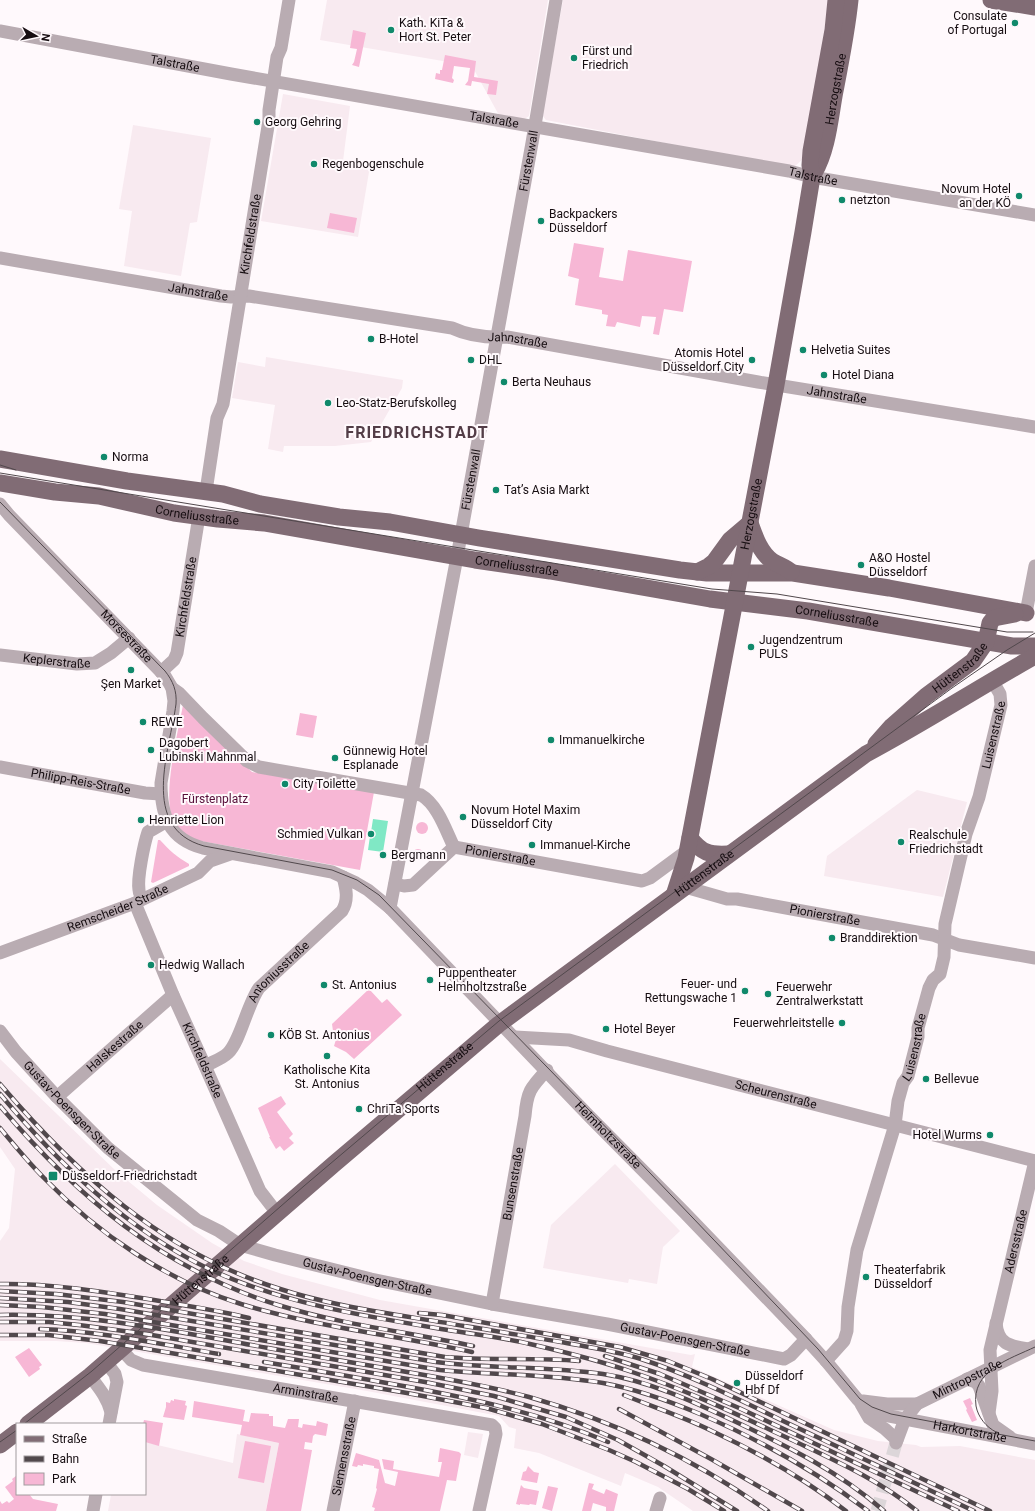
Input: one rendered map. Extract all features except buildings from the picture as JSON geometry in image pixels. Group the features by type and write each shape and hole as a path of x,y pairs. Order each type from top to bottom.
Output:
{"main road":[{"name":"Herzogstraße","path":"679,891 686,858 694,847 735,602 804,232 812,177 810,165 811,151 836,0"},
{"name":"Herzogstraße","path":"812,177 819,165 828,127 850,0"},
{"path":"991,0 1035,7"},
{"name":"Corneliusstraße","path":"0,458 64,471 166,486 207,486 252,502 339,517 390,522 680,570 707,573 793,573 904,591 1032,616"},
{"name":"Corneliusstraße","path":"0,483 55,492 99,496 199,516 264,523 456,557 735,602 808,611 1012,646 1034,654"},
{"path":"148,507 155,502 170,502 171,494 166,486"},
{"path":"697,572 714,562 730,540 750,523 759,545 767,557 793,573"},
{"name":"Hüttenstraße","path":"866,754 892,726 926,696 973,660 986,642 990,623 994,618 1006,615 1032,616"},
{"name":"Hüttenstraße","path":"29,1423 90,1376 277,1213 500,1023 866,754 915,727 1034,654"},
{"path":"694,847 713,854 728,854"},
{"path":"0,1444 16,1433"}],"street":[{"name":"Kirchfeldstraße","path":"207,486 217,418 223,404 239,296 269,120 273,80 277,57 281,48 289,0"},
{"name":"Fürstenwall","path":"411,793 461,534 535,126 556,0"},
{"name":"Talstraße","path":"0,31 789,171 812,177 1035,215"},
{"name":"Jahnstraße","path":"0,258 221,296 249,296 452,328 465,334 507,338 1035,428"},
{"path":"9,515 6,508 7,496 13,490 21,486"},
{"name":"Morsestraße","path":"0,504 161,672 172,688 252,764 259,767 411,793"},
{"name":"Kirchfeldstraße","path":"161,672 174,660 177,654 199,516"},
{"path":"1032,616 1035,566"},
{"name":"Keplerstraße","path":"0,655 77,664 95,663 111,653 129,638"},
{"name":"Luisenstraße","path":"826,1360 844,1342 847,1331 848,1307 857,1250 895,1125 898,1101 903,1083 910,1068 918,1037 918,1028 929,988 933,980 940,974 944,957 945,924 966,834 979,797 1001,705 1000,694 992,680"},
{"path":"172,688 174,701 173,711 161,783 161,794 167,821 176,835 185,842 199,847 332,872 368,890 390,908 411,793 421,795 426,798 437,812 454,847 413,885 404,886 395,884"},
{"name":"Philipp-Reis-Straße","path":"0,767 145,793 161,794"},
{"name":"Kirchfeldstraße","path":"167,821 148,832 139,882 138,901 173,995 260,1191 277,1213"},
{"name":"Pionierstraße","path":"454,847 642,882 694,847"},
{"name":"Remscheider Straße","path":"0,954 138,901 198,873 210,861 231,853"},
{"name":"Antoniusstraße","path":"205,1066 228,1054 234,1044 252,999 259,988 342,911 346,902 346,888 343,877"},
{"name":"Pionierstraße","path":"679,891 727,899 737,899 934,935 959,945 1035,958"},
{"name":"Helmholtzstraße","path":"390,908 826,1360"},
{"name":"Halskestraße","path":"57,1098 173,995"},
{"name":"Gustav-Poensgen-Straße","path":"0,1031 16,1052 57,1098 108,1148 197,1220 219,1230 240,1245 371,1279 492,1304 607,1324 784,1359 791,1355 806,1339"},
{"name":"Scheurenstraße","path":"515,1037 549,1038 575,1041 607,1051 1035,1161"},
{"name":"Bunsenstraße","path":"492,1304 525,1116 526,1099 532,1086 546,1070"},
{"name":"Adersstraße","path":"989,1413 992,1391 990,1350 1035,1161"},
{"path":"996,1322 1000,1339 1004,1342 1014,1347 1031,1348"},
{"name":"Mintropstraße","path":"858,1400 869,1418 885,1429 897,1442 905,1419 917,1404 1031,1348"},
{"name":"Arminstraße","path":"121,1349 134,1362 143,1365 492,1425 495,1428 496,1434 479,1511"},
{"path":"826,1360 858,1400 879,1413 905,1419"},
{"path":"106,1362 115,1374 117,1382 110,1418"},
{"path":"90,1376 108,1401 110,1418"},
{"path":"967,1379 978,1384 993,1425 1000,1431 1016,1440"},
{"path":"858,1400 887,1404 917,1404"},
{"name":"Siemensstraße","path":"333,1511 355,1401"},
{"name":"Harkortstraße","path":"905,1419 1035,1444"},
{"path":"93,1511 96,1495"},
{"path":"656,1511 660,1498"}],"shaded area":[{"path":"327,0 548,0 529,116 523,120 500,117 472,66 320,40"},
{"path":"563,0 829,0 804,158 793,168 546,120 542,115"},
{"name":"Regenbogenschule","path":"283,94 350,106 343,161 370,166 358,237 261,221"},
{"path":"133,125 211,138 197,222 190,223 181,276 124,266 132,211 119,209"},
{"name":"Leo-Statz-Berufskolleg","path":"266,357 403,380 402,388 371,442 335,446 284,446 283,452 268,449 275,405 232,398 238,362 265,367"},
{"name":"Realschule Friedrichstadt","path":"917,790 967,802 943,897 824,876 827,856"},
{"path":"373,819 388,821 383,852 368,850 370,836 373,835 371,832"},
{"path":"0,1059 116,1171 157,1205 212,1243 244,1261 282,1274 380,1300 691,1355 695,1354 692,1367 834,1430 878,1441 916,1445 921,1447 960,1446 1035,1460 1035,1511 693,1511 658,1487 625,1473 621,1486 539,1453 514,1448 516,1429 509,1427 499,1416 367,1391 86,1343 56,1341 0,1341 0,1241 9,1228 15,1169 0,1147"},
{"path":"615,1164 680,1231 663,1247 657,1284 629,1279 628,1283 543,1268 551,1225"},
{"path":"468,1432 483,1434 478,1458 464,1455"},
{"path":"237,1434 279,1443 266,1510 268,1511 108,1511 111,1495 146,1495 146,1442 233,1463"}],"green space":[{"path":"353,30 366,33 359,67 352,65 357,49 350,48"},
{"path":"445,55 476,61 474,77 498,81 496,95 487,94 489,84 472,81 471,86 465,85 468,81 470,68 454,66 452,78 454,80 453,83 435,79 436,73 440,74 440,70 442,70"},
{"path":"330,213 357,218 354,233 327,228"},
{"path":"574,243 604,248 599,277 623,281 628,250 692,261 683,312 664,309 659,335 653,334 656,317 642,316 640,327 617,322 615,327 606,326 608,315 602,314 602,310 575,305 579,279 568,276"},
{"name":"Fürstenplatz","path":"183,705 252,772 374,792 360,870 195,840 181,830 174,822 170,811 169,797 172,765"},
{"path":"300,713 317,716 313,738 296,735"},
{"path":"422,822 426,824 428,828 426,832 422,834 418,832 416,828 418,824"},
{"path":"158,840 160,840 173,853 189,864 189,866 153,883 151,882"},
{"path":"418,849 422,851 424,855 422,859 418,861 414,859 412,855 414,851"},
{"path":"369,989 382,1003 387,999 402,1015 354,1059 346,1052 334,1046 338,1033 333,1031 332,1024"},
{"path":"281,1096 286,1104 277,1112 293,1134 289,1138 294,1143 284,1151 280,1146 276,1149 269,1137 258,1108"},
{"path":"29,1348 42,1365 39,1367 40,1369 29,1377 15,1357"},
{"path":"970,1398 977,1420 972,1422 963,1401"},
{"path":"174,1399 186,1401 185,1405 187,1406 184,1420 163,1417 166,1402 170,1403 171,1400 174,1401"},
{"path":"194,1401 245,1410 243,1421 249,1422 251,1413 269,1414 269,1416 273,1416 273,1426 285,1428 288,1419 299,1419 298,1427 302,1428 303,1424 316,1426 317,1421 328,1424 326,1436 315,1434 313,1436 312,1443 305,1442 304,1449 312,1450 301,1511 266,1511 279,1443 240,1435 242,1425 192,1417"},
{"path":"144,1420 163,1423 159,1446 146,1442 146,1423 143,1423"},
{"path":"245,1441 271,1446 264,1483 238,1478"},
{"path":"440,1448 459,1452 461,1454 456,1481 447,1480 440,1511 374,1511 375,1508 372,1507 377,1489 379,1469 374,1468 374,1466 363,1464 363,1466 352,1466 356,1453 379,1460 385,1483 395,1486 398,1472 384,1469 382,1459 394,1461 393,1469 439,1477 442,1462 438,1462"},
{"path":"528,1466 534,1472 539,1473 537,1483 521,1480 523,1472 526,1471"},
{"path":"16,1476 16,1495 30,1495 33,1499 58,1504 56,1511 0,1511 0,1501 2,1504 7,1501 9,1503 14,1499 5,1487 13,1481 12,1479"},
{"path":"589,1483 594,1484 592,1489 604,1494 606,1489 618,1494 614,1511 606,1511 606,1507 593,1503 591,1511 582,1511"},
{"path":"521,1485 524,1488 539,1491 536,1505 516,1504"},
{"path":"548,1486 558,1488 552,1511 542,1508"}],"tunnel":[{"path":"877,1511 896,1443"}],"tram line":[{"path":"0,465 16,470"},
{"path":"0,473 712,589 777,594 1007,632 1033,632"},
{"path":"0,502 165,671 174,686 176,704 165,764 163,786 165,805 171,823 184,837 204,846 332,870 357,880 379,895 629,1151 818,1349 860,1399 872,1407 891,1414 1035,1441"},
{"path":"25,1423 92,1371 304,1186 499,1021 952,688 1007,650 1035,633"},
{"path":"996,1432 983,1421 977,1410 976,1394 980,1383 986,1375 1004,1361 1035,1347"},
{"path":"0,1442 16,1431"}],"railway":[{"path":"0,1084 60,1149 91,1179 124,1206 159,1231 196,1253 235,1272 277,1288 346,1306 611,1351 641,1359 712,1387 974,1511"},
{"path":"0,1094 45,1145 95,1192 149,1234 179,1253 209,1269 268,1292 298,1301 360,1315 521,1342 583,1357 635,1373 714,1404 825,1456 872,1480 917,1511"},
{"path":"0,1106 29,1139 91,1199 125,1226 160,1250 197,1272 236,1290 302,1312 351,1323 473,1346"},
{"path":"0,1128 38,1172 87,1218 135,1253 160,1269 186,1282 213,1294 269,1312 327,1325 472,1352"},
{"path":"0,1284 39,1285 97,1291 202,1308 249,1318"},
{"path":"0,1291 56,1294 123,1302 445,1357 579,1361"},
{"path":"0,1298 68,1302 120,1309 436,1362 478,1366 582,1371 637,1381 686,1399 774,1440 831,1472 867,1497 884,1511"},
{"path":"0,1305 42,1307 105,1314 440,1370 542,1376 603,1383 652,1396 700,1414 744,1434 808,1470 868,1511"},
{"path":"419,1313 442,1315 620,1347 668,1361 712,1379 990,1511"},
{"path":"0,1315 34,1315 101,1320 168,1330 438,1377 514,1393 561,1407 623,1430 712,1475 741,1492 768,1511"},
{"path":"0,1322 49,1322 146,1334 425,1382 494,1396 566,1417 618,1440 664,1466 737,1511"},
{"path":"40,1329 107,1335 219,1354"},
{"path":"0,1335 48,1335 100,1341 407,1393 486,1408 542,1424 609,1450 688,1489 724,1511"},
{"path":"605,1356 660,1374 739,1408 958,1511"},
{"path":"264,1362 376,1381 474,1400 555,1422 608,1442"},
{"path":"624,1395 691,1421 747,1448 798,1477 846,1511"},
{"path":"619,1409 802,1511"}],"place":[{"name":"Consulate of Portugal","path":"1015,23"},
{"name":"Kath. KiTa & Hort St. Peter","path":"391,30"},
{"name":"Fürst und Friedrich","path":"574,58"},
{"name":"Georg Gehring","path":"257,122"},
{"name":"Regenbogenschule","path":"314,164"},
{"name":"Novum Hotel an der KÖ","path":"1019,196"},
{"name":"netzton","path":"842,200"},
{"name":"Backpackers Düsseldorf","path":"541,221"},
{"name":"B-Hotel","path":"371,339"},
{"name":"Helvetia Suites","path":"803,350"},
{"name":"DHL","path":"471,360"},
{"name":"Atomis Hotel Düsseldorf City","path":"752,360"},
{"name":"Hotel Diana","path":"824,375"},
{"name":"Berta Neuhaus","path":"504,382"},
{"name":"Leo-Statz-Berufskolleg","path":"328,403"},
{"name":"Norma","path":"104,457"},
{"name":"Tat’s Asia Markt","path":"496,490"},
{"name":"A&O Hostel Düsseldorf","path":"861,565"},
{"name":"Jugendzentrum PULS","path":"751,647"},
{"name":"Şen Market","path":"131,670"},
{"name":"REWE","path":"143,722"},
{"name":"Immanuelkirche","path":"551,740"},
{"name":"Dagobert Lubinski Mahnmal","path":"151,750"},
{"name":"Günnewig Hotel Esplanade","path":"335,758"},
{"name":"City Toilette","path":"285,784"},
{"name":"Novum Hotel Maxim Düsseldorf City","path":"463,817"},
{"name":"Henriette Lion","path":"141,820"},
{"name":"Schmied Vulkan","path":"371,834"},
{"name":"Realschule Friedrichstadt","path":"901,842"},
{"name":"Immanuel-Kirche","path":"532,845"},
{"name":"Bergmann","path":"383,855"},
{"name":"Branddirektion","path":"832,938"},
{"name":"Hedwig Wallach","path":"151,965"},
{"name":"Puppentheater Helmholtzstraße","path":"430,980"},
{"name":"St. Antonius","path":"324,985"},
{"name":"Feuer- und Rettungswache 1","path":"745,991"},
{"name":"Feuerwehr Zentralwerkstatt","path":"768,994"},
{"name":"Feuerwehrleitstelle","path":"842,1023"},
{"name":"Hotel Beyer","path":"606,1029"},
{"name":"KÖB St. Antonius","path":"271,1035"},
{"name":"Katholische Kita St. Antonius","path":"327,1056"},
{"name":"Bellevue","path":"926,1079"},
{"name":"ChriTa Sports","path":"359,1109"},
{"name":"Hotel Wurms","path":"990,1135"},
{"name":"Düsseldorf-Friedrichstadt","path":"53,1176"},
{"name":"Theaterfabrik Düsseldorf","path":"866,1277"},
{"name":"Düsseldorf Hbf Df","path":"737,1383"}],"district":[{"name":"FRIEDRICHSTADT","path":"417,432"}]}
